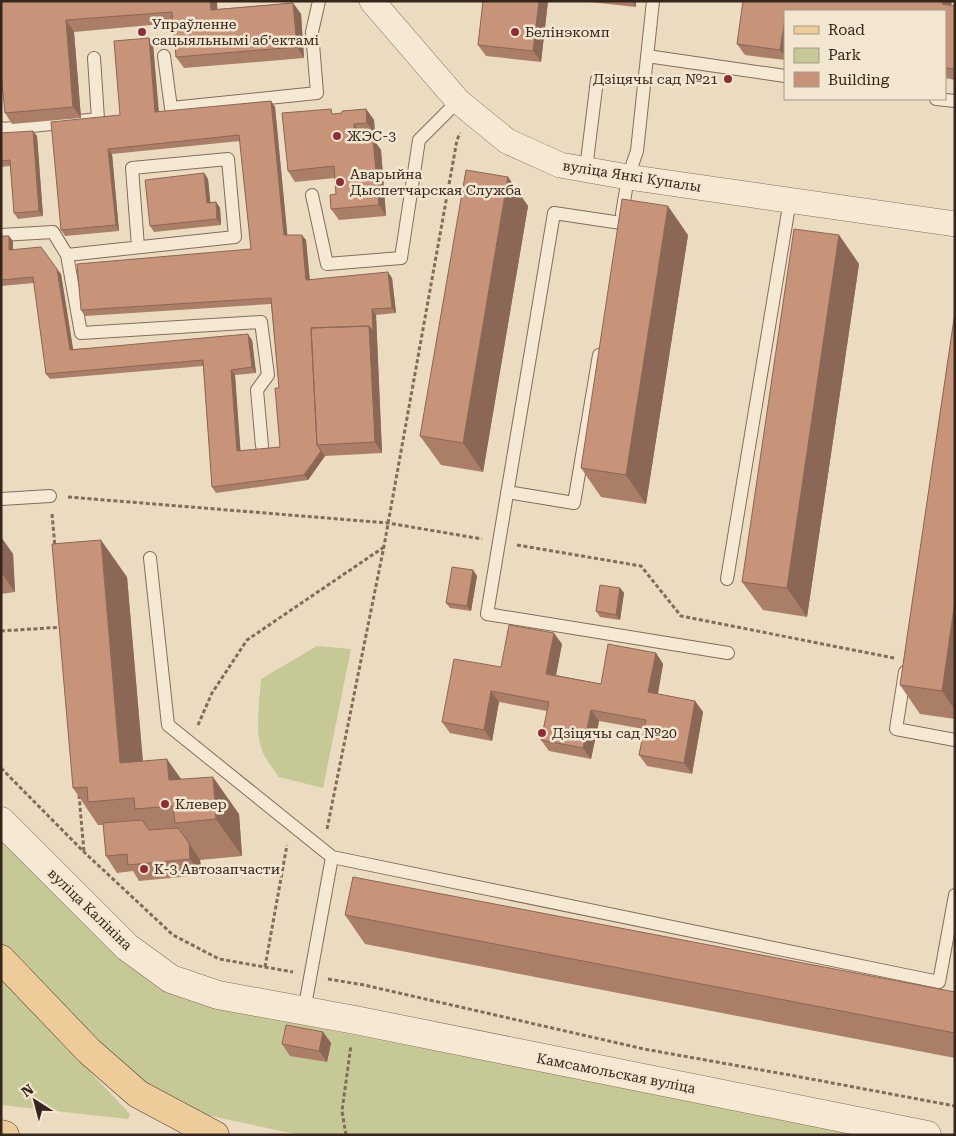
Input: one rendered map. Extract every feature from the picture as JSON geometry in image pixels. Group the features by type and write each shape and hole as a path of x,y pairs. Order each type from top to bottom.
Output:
{"main road":[{"path":"1,959 90,1051 138,1094 215,1135"},
{"path":"1,1134 5,1135"}],"street":[{"name":"вуліца Янкі Купалы","path":"372,1 464,106 507,141 560,165 955,224"},
{"name":"вуліца Калініна","path":"1,821 127,947 171,979 218,995 304,1011"},
{"name":"Камсамольская вуліца","path":"304,1011 927,1135"}],"lane":[{"path":"164,56 170,108 317,93 312,32 320,1"},
{"path":"653,1 637,151 628,176 620,228 554,213 487,614 728,653"},
{"path":"647,56 784,76"},
{"path":"1,128 98,119 94,58"},
{"path":"586,169 597,80"},
{"path":"942,100 955,102"},
{"path":"312,195 328,264 401,258 419,140 464,106"},
{"path":"67,255 235,237 228,159 132,168 138,247"},
{"path":"727,579 790,200"},
{"path":"1,235 52,232 67,255 80,333 261,322 268,375 257,390 262,446"},
{"path":"507,492 574,503 601,343"},
{"path":"1,499 50,496"},
{"path":"150,558 168,726 328,853 939,982 955,895"},
{"path":"907,661 896,729 955,740"},
{"path":"304,1011 311,976 328,853"}],"path":[{"path":"328,853 464,106"},
{"path":"50,496 56,552"},
{"path":"190,743 212,693 247,640 384,546"},
{"path":"1,631 64,627 63,618"},
{"path":"1,768 84,852 173,935 219,959 373,988 644,1049 955,1106"},
{"path":"79,793 84,852"},
{"path":"265,967 290,822"},
{"path":"346,1135 342,1111 354,1020"}],"green space":[{"path":"317,646 351,649 323,788 279,777 262,751 258,732 261,679"},
{"path":"1,840 215,1008 867,1135 300,1135 202,1114 146,1085 97,1043 1,944"},
{"path":"1,978 130,1114 128,1119 1,1105"}],"building":[{"path":"1,1 210,1 211,10 293,3 297,47 176,57 172,12 66,20 73,107 5,113 1,74"},
{"path":"483,1 539,1 533,51 478,45"},
{"path":"743,1 943,1 942,4 955,6 955,69 946,68 946,10 784,10 780,50 737,44"},
{"path":"149,38 155,112 271,101 284,235 302,235 306,280 388,272 392,308 372,309 373,331 369,326 311,328 317,445 321,451 304,475 212,487 203,360 46,374 33,277 1,280 1,236 9,236 9,250 41,247 57,269 70,350 248,334 252,367 231,370 237,451 280,447 275,388 279,388 271,298 81,310 77,264 251,249 239,135 108,149 116,225 61,230 51,122 120,115 114,41"},
{"path":"331,109 332,114 342,113 342,111 366,109 367,123 354,124 355,141 373,139 379,205 331,209 330,195 336,194 334,166 288,171 282,113"},
{"path":"33,131 39,211 14,213 10,160 1,161 1,133"},
{"path":"466,170 508,177 463,443 420,436"},
{"path":"204,173 207,203 216,202 217,219 150,226 145,180"},
{"path":"622,199 668,206 626,475 581,468"},
{"path":"794,229 839,235 787,588 742,582"},
{"path":"955,312 955,601 942,691 900,685"},
{"path":"369,326 375,442 317,445 311,328"},
{"path":"101,540 120,763 167,759 169,780 213,777 216,819 175,823 173,806 135,809 134,798 88,802 87,787 73,788 52,544"},
{"path":"452,567 473,570 467,606 446,603"},
{"path":"600,585 620,588 616,615 596,611"},
{"path":"509,625 554,633 546,674 601,684 608,644 656,653 648,692 695,701 684,763 639,755 646,720 591,710 583,748 541,740 549,702 491,691 484,730 442,722 454,659 501,667"},
{"path":"142,820 149,830 178,828 189,843 190,859 128,865 127,854 106,856 103,823"},
{"path":"353,877 955,992 955,1033 345,915"},
{"path":"286,1025 323,1032 319,1051 282,1044"}],"place":[{"name":"Упраўленне сацыяльнымі абʼектамі","path":"142,32"},
{"name":"Белінэкомп","path":"515,32"},
{"name":"Дзіцячы сад №21","path":"728,79"},
{"name":"ЖЭС-3","path":"337,136"},
{"name":"Аварыйна Дыспетчарская Служба","path":"340,182"},
{"name":"Дзіцячы сад №20","path":"542,733"},
{"name":"Клевер","path":"165,804"},
{"name":"К-3 Автозапчасти","path":"144,869"}]}
